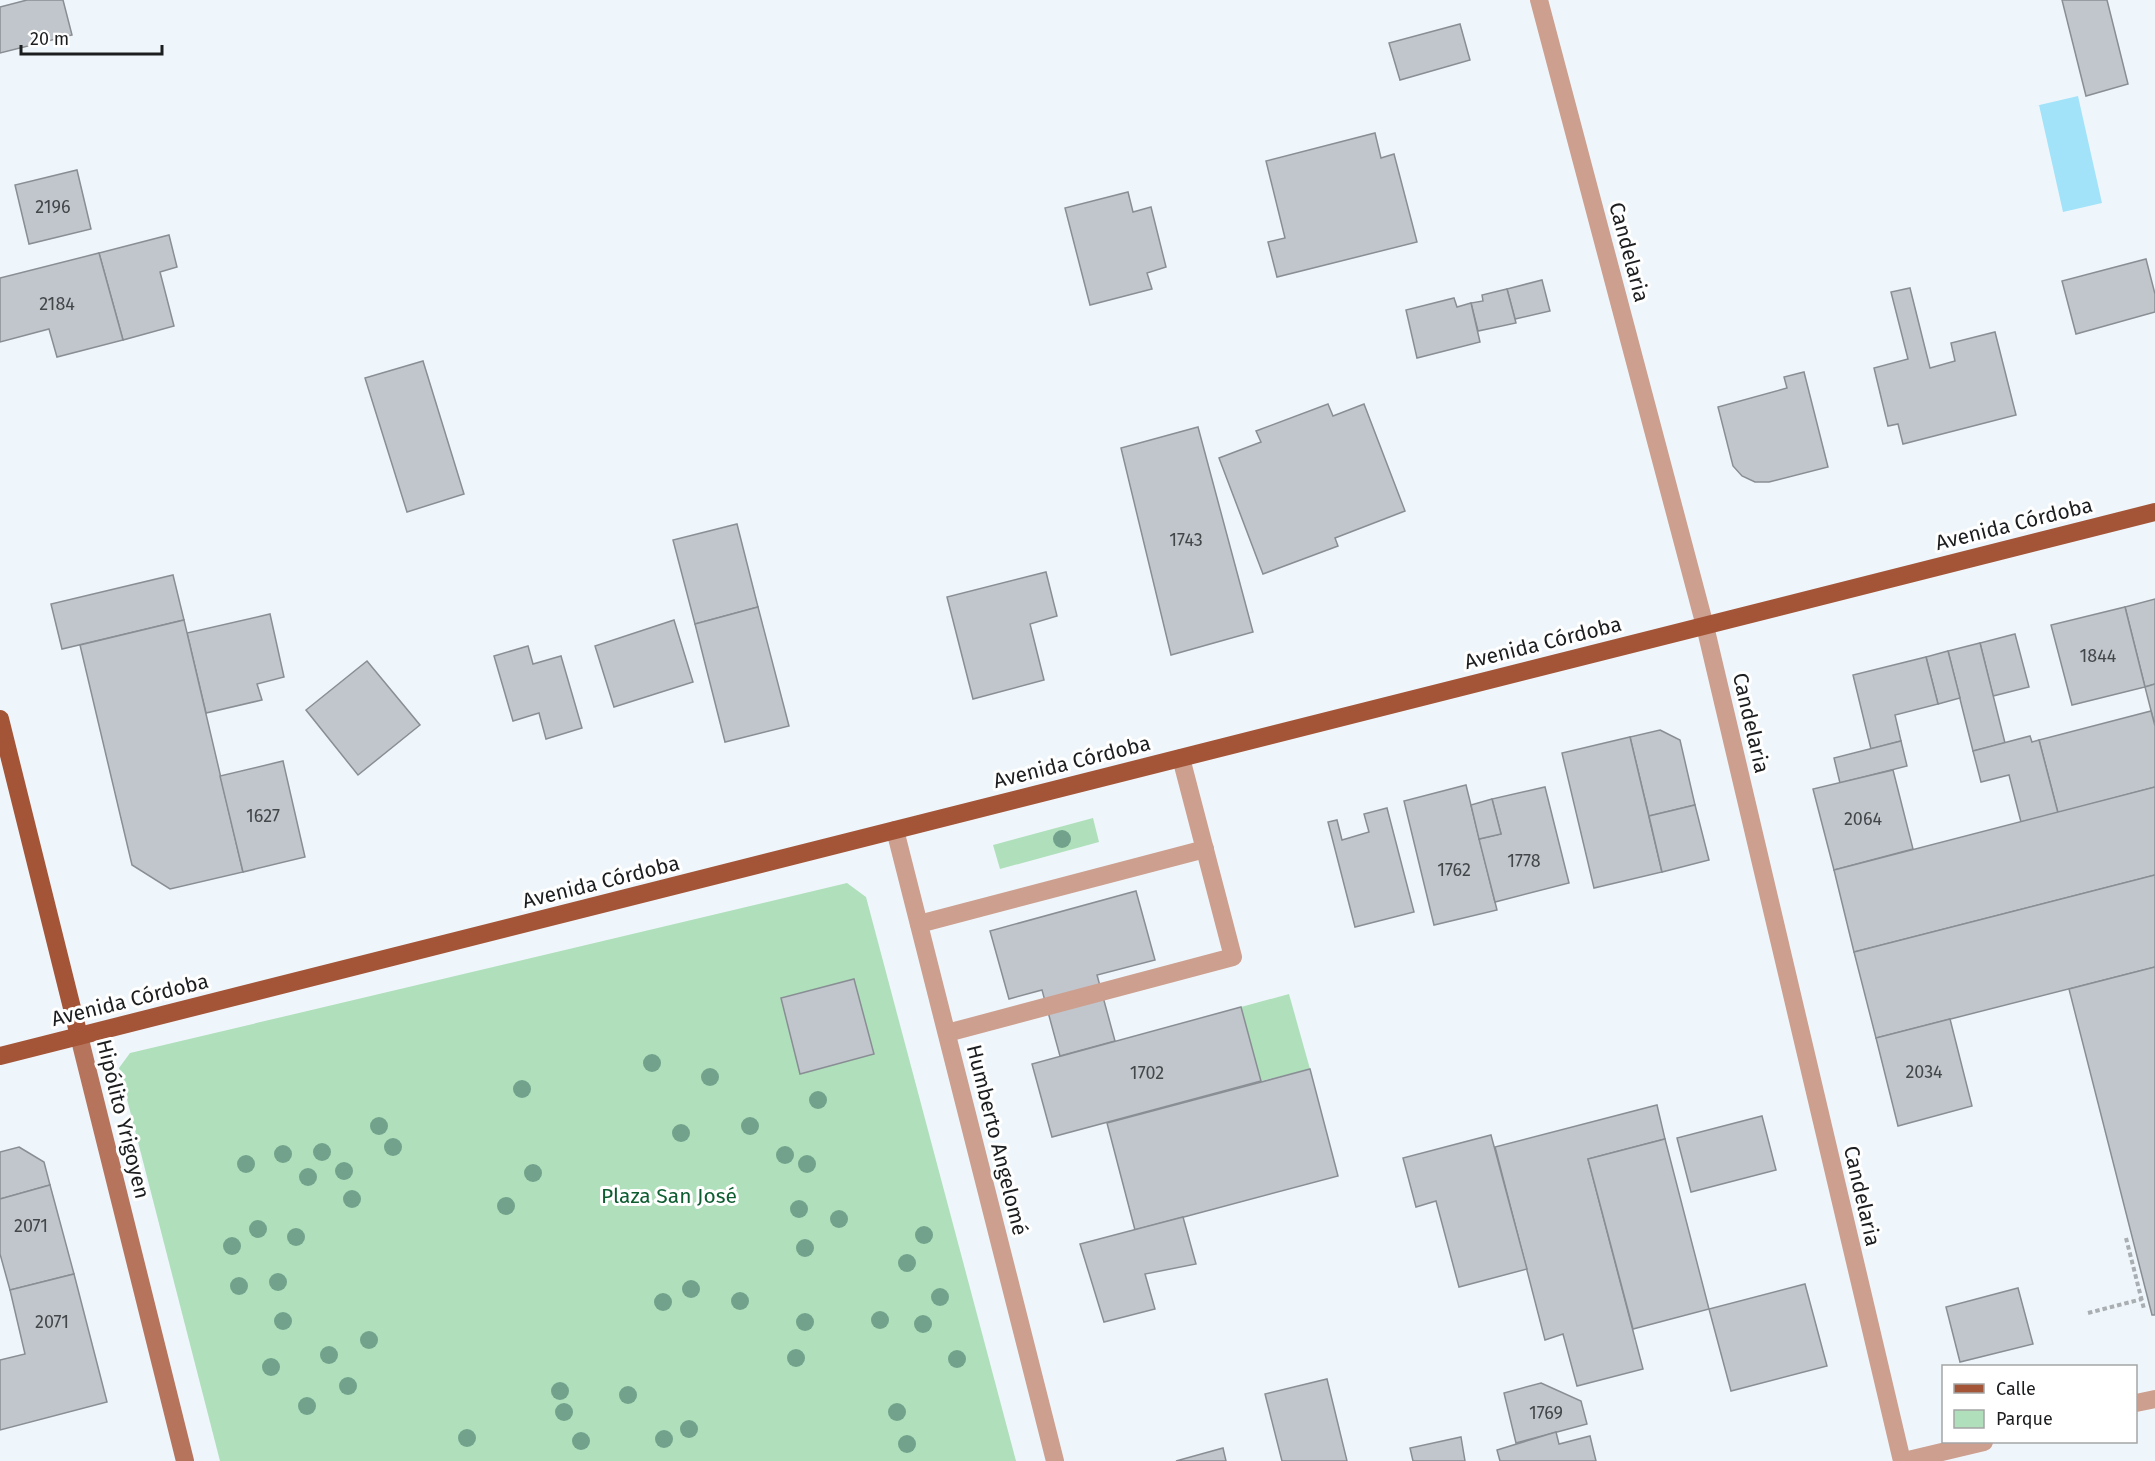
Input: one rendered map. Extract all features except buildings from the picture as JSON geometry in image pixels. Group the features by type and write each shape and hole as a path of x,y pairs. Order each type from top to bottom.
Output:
{"main road":[{"name":"Avenida Córdoba","path":"0,1056 2155,512"},
{"name":"Hipólito Yrigoyen","path":"0,718 185,1461"}],"street":[{"name":"Candelaria","path":"1539,0 1705,626 1903,1461"},
{"path":"947,1033 1233,957 1181,758"},
{"name":"Humberto Angelomé","path":"895,830 1055,1461"},
{"path":"919,924 1205,849"},
{"path":"2137,1404 2155,1399"},
{"path":"1903,1461 1980,1443"}],"path":[{"path":"2126,1238 2144,1310"},
{"path":"2088,1313 2142,1299"}],"green space":[{"path":"1093,818 1099,842 1000,869 993,845"},
{"name":"Plaza San José","path":"847,883 866,897 1016,1461 220,1461 119,1068 130,1053"},
{"path":"1289,994 1310,1069 1261,1081 1241,1007"}],"water":[{"path":"2078,96 2102,203 2063,212 2039,105"}]}
